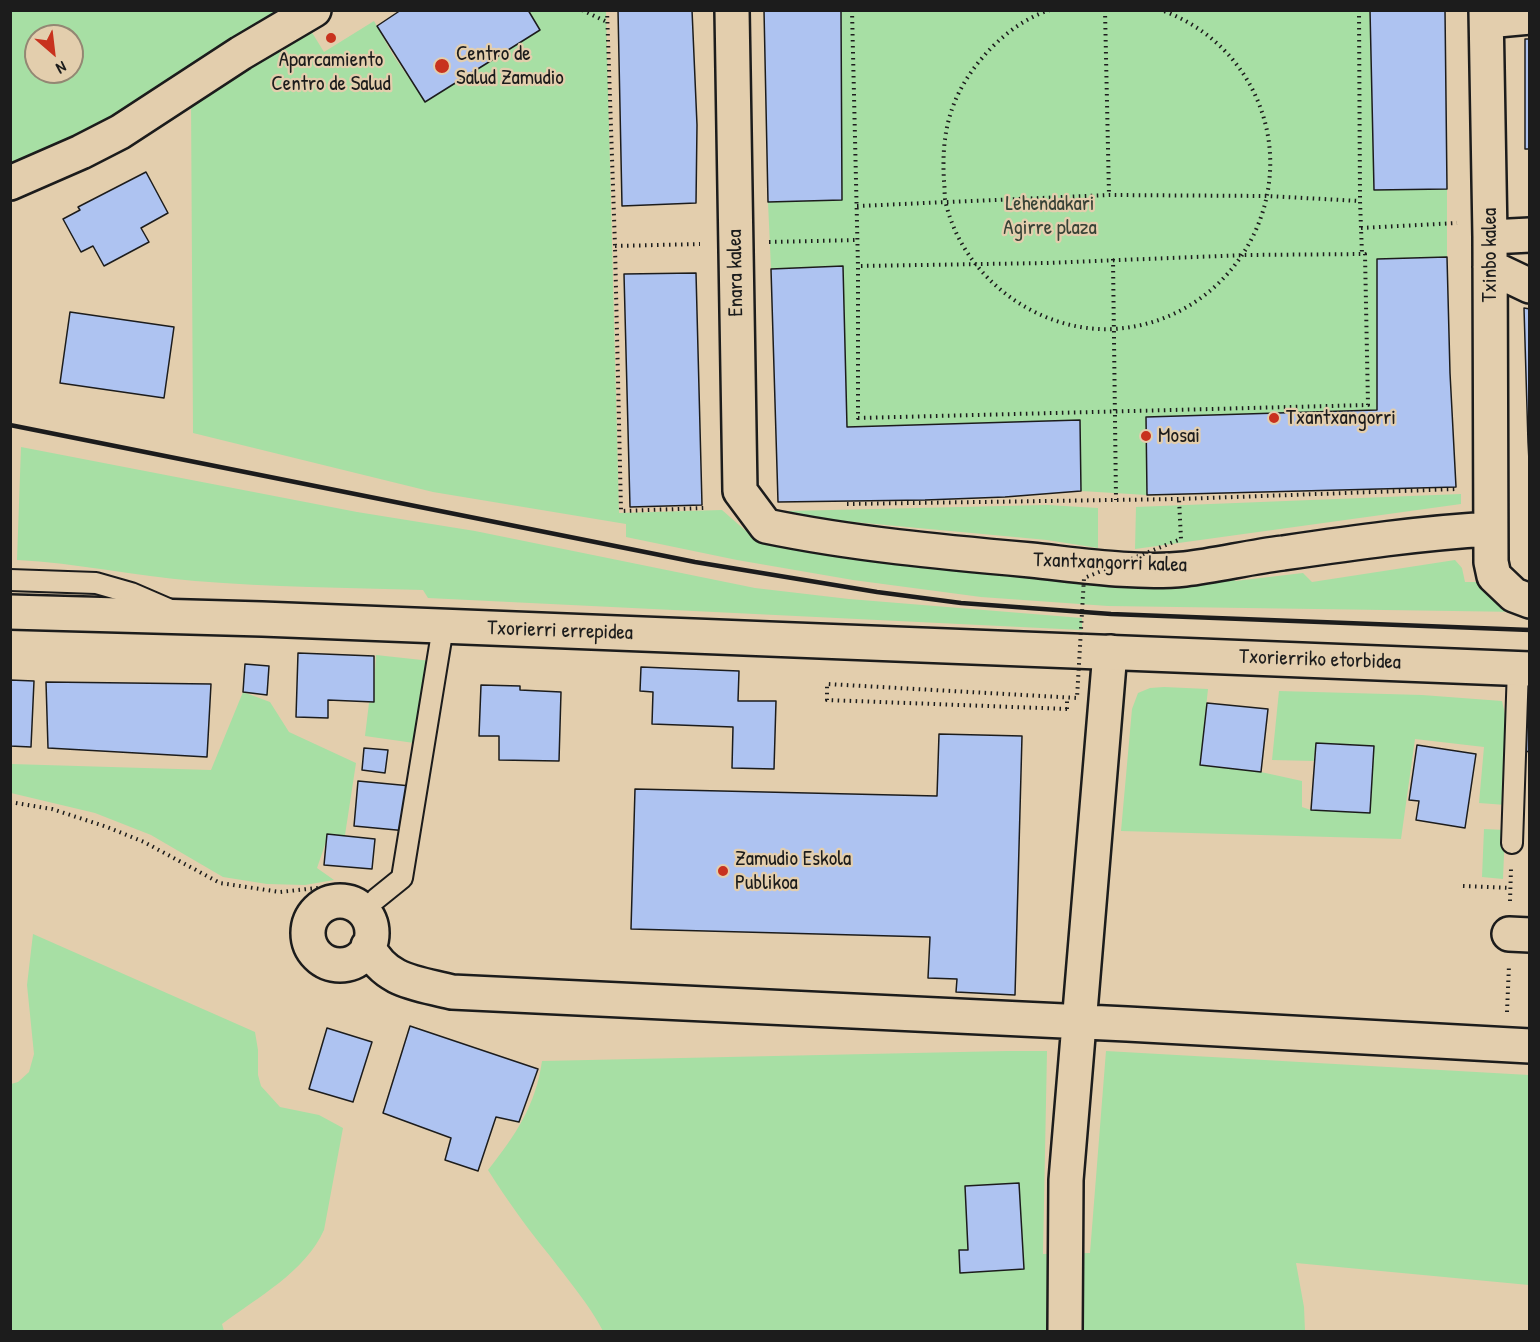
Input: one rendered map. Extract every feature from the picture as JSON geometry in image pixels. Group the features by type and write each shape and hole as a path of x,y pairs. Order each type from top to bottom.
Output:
{"street":[{"path":"10,183 120,132 241,53 314,10"},
{"name":"Enara kalea","path":"732,10 740,491 766,526"},
{"path":"1487,16 1530,17"},
{"name":"Txinbo kalea","path":"1487,16 1490,252 1482,506 1494,576 1514,595 1530,601"},
{"path":"1530,235 1490,252 1530,286"},
{"name":"Txantxangorri kalea","path":"766,526 829,539 896,547 1061,563 1184,569 1283,553 1443,532 1482,506"},
{"name":"Txorierri errepidea","path":"10,612 184,616 1110,652"},
{"path":"1065,1332 1066,1180 1110,652"},
{"name":"Txorierriko etorbidea","path":"1110,652 1524,668"},
{"path":"368,946 375,960 388,973 411,982 452,992 1530,1046"}],"lane":[{"path":"10,580 96,583 131,593 184,616"},
{"path":"376,899 402,878 443,627"},
{"path":"1512,843 1524,668"}],"path":[{"path":"582,10 607,22"},
{"path":"606,10 615,246 621,511 705,508"},
{"path":"852,10 858,240 858,418 1368,405 1365,254 1362,254 1360,201 1359,10"},
{"path":"1050,10 1018,26 994,45 974,68 958,94 947,123 942,153 946,203 960,239 975,263 1006,295 1036,313 1061,322 1087,327 1114,328 1152,322 1188,307 1219,284 1244,255 1257,230 1267,196 1271,165 1267,128 1255,93 1235,62 1209,36 1178,16 1161,10"},
{"path":"1105,10 1109,195"},
{"path":"857,206 1109,195 1267,196 1360,201"},
{"path":"1361,228 1458,223"},
{"path":"765,242 858,240"},
{"path":"615,246 700,244"},
{"path":"858,266 1048,263 1244,255 1362,254"},
{"path":"1113,259 1116,500"},
{"path":"1067,698 1067,709 827,700 826,684 1077,698 1084,578 1181,539 1179,499"},
{"path":"845,504 1179,499 1482,506"},
{"path":"10,802 52,809 107,826 144,842 220,883 280,892 335,886"},
{"path":"1463,886 1510,888 1511,876"},
{"path":"1507,1019 1509,972"}],"green space":[{"path":"11,11 288,11 36,162 11,172"},
{"path":"528,11 606,11 619,513 722,510 746,531 754,526 1233,571 1235,581 1303,573 1312,582 1455,560 1462,568 1465,582 1478,582 1500,602 1522,612 1108,606 981,597 853,580 737,560 626,537 626,524 433,492 193,433 191,100 308,26 324,52 374,21 393,55 425,101 540,30"},
{"name":"Lehendakari Agirre plaza","path":"841,11 1370,11 1374,190 1447,189 1447,257 1377,260 1377,410 1146,417 1147,495 1081,491 1080,420 847,427 843,266 771,269 768,202 842,200"},
{"path":"21,447 357,512 475,531 755,588 849,599 1082,618 1082,630 428,598 423,590 195,581 17,560"},
{"path":"1461,494 1461,504 1135,549 1136,507"},
{"path":"1047,505 1098,508 1098,548 1047,540 787,514 787,511"},
{"path":"376,655 431,661 414,743 365,736 369,703 373,702"},
{"path":"1150,688 1208,689 1200,765 1261,772 1302,781 1302,807 1311,810 1370,813 1374,746 1316,743 1314,761 1272,760 1279,691 1422,695 1502,701 1508,727 1506,805 1479,803 1484,747 1415,739 1401,839 1121,831 1132,709 1138,693"},
{"path":"243,692 270,702 289,732 356,763 345,835 328,836 317,868 334,880 305,885 267,884 223,877 151,835 95,813 11,793 11,764 211,770"},
{"path":"1484,829 1505,830 1503,879 1482,877"},
{"path":"33,934 255,1032 261,1086 280,1107 319,1115 343,1128 324,1230 316,1245 305,1259 279,1283 222,1324 224,1331 11,1331 11,1084 18,1082 29,1072 34,1054 27,985"},
{"path":"1047,1051 1043,1254 1090,1253 1106,1051 1529,1075 1529,1285 1296,1263 1304,1307 1305,1331 603,1331 585,1302 525,1224 488,1170 523,1119 535,1092 542,1061"}],"building":[{"name":"Centro de Salud Zamudio","path":"401,10 528,10 540,30 425,102 377,26"},
{"path":"618,10 692,10 697,125 696,203 622,206"},
{"path":"764,10 841,10 842,200 768,202"},
{"path":"1370,10 1445,10 1447,189 1374,190"},
{"path":"1525,39 1530,39 1530,149 1525,149"},
{"path":"146,172 168,213 141,228 149,242 104,266 93,246 81,252 63,219 80,210 78,207"},
{"path":"1447,257 1456,487 1147,495 1146,417 1377,410 1377,259"},
{"path":"843,266 847,427 1080,420 1081,491 925,500 778,502 771,269"},
{"path":"696,273 702,505 630,507 624,274"},
{"path":"1524,308 1530,309 1530,480 1528,442"},
{"path":"70,312 174,327 164,398 60,383"},
{"path":"298,653 374,656 374,702 328,700 328,718 296,717"},
{"path":"245,664 269,666 267,695 243,692"},
{"path":"641,667 739,671 738,701 776,701 774,769 732,768 733,727 652,724 653,692 640,691"},
{"path":"10,680 34,681 31,747 10,746"},
{"path":"46,682 211,684 207,757 48,748"},
{"path":"481,685 520,686 520,690 561,692 559,761 499,760 499,736 479,736"},
{"path":"1207,703 1268,709 1261,772 1200,765"},
{"path":"1524,727 1530,727 1530,752 1525,751"},
{"path":"939,734 1022,736 1015,995 956,992 957,979 928,978 930,937 631,929 635,789 937,796"},
{"path":"1316,743 1374,746 1370,813 1311,810"},
{"path":"1417,745 1476,754 1465,828 1416,820 1419,801 1409,800"},
{"path":"364,748 388,750 385,773 362,770"},
{"path":"358,781 411,786 407,831 354,826"},
{"path":"327,834 375,839 372,869 324,865"},
{"path":"410,1026 538,1069 519,1122 496,1117 478,1171 445,1160 451,1138 383,1113"},
{"path":"327,1028 372,1042 353,1102 309,1089"},
{"path":"1019,1183 1024,1269 960,1273 959,1250 968,1250 965,1186"}],"railway":[{"path":"10,425 695,562 877,592 961,603 1111,614 1530,630"}],"place":[{"name":"Aparcamiento Centro de Salud","path":"331,38"},
{"name":"Centro de Salud Zamudio","path":"442,66"},
{"name":"Txantxangorri","path":"1274,418"},
{"name":"Mosai","path":"1146,436"},
{"name":"Zamudio Eskola Publikoa","path":"723,871"}]}
